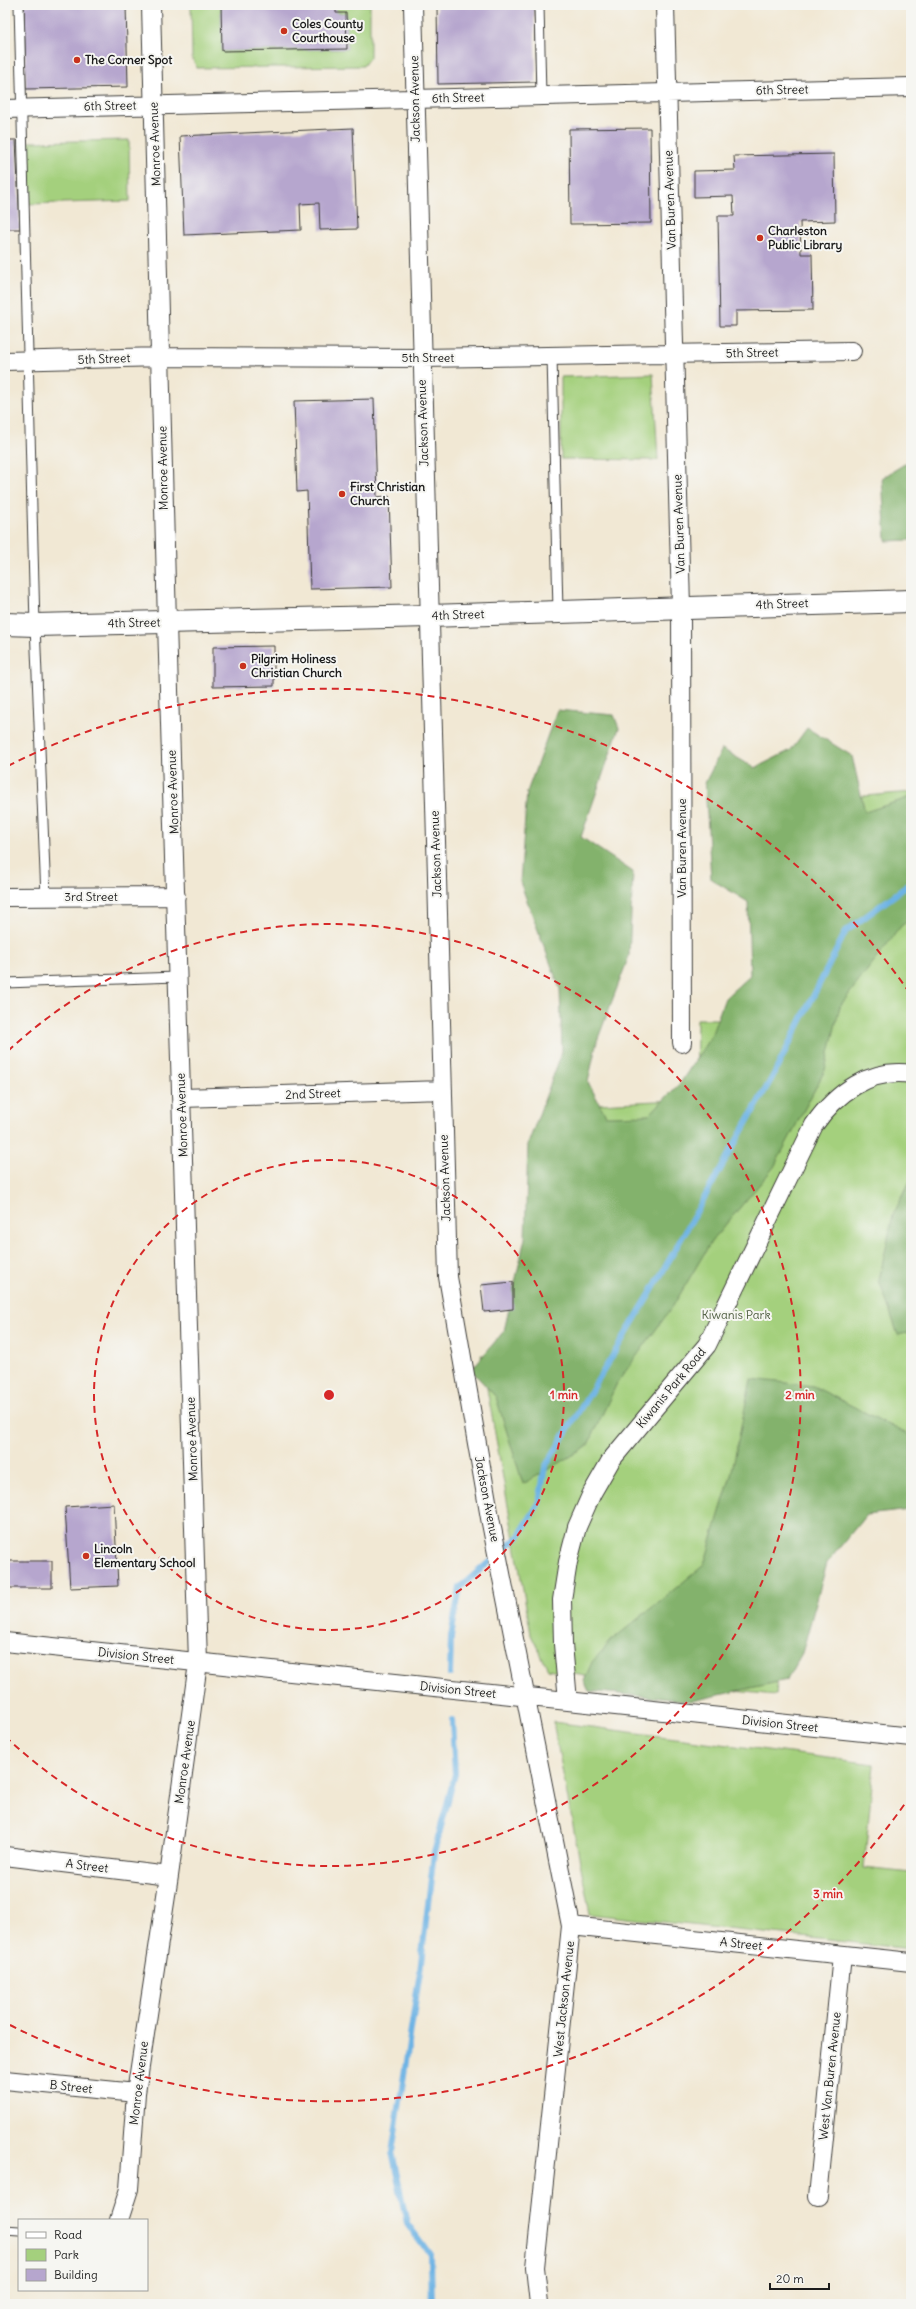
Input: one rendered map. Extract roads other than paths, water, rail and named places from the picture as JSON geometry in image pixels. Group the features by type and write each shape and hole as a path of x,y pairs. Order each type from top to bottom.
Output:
{"street":[{"name":"Monroe Avenue","path":"120,2219 129,2189 136,2093 169,1876 198,1662 167,623 152,5"},
{"name":"Jackson Avenue","path":"413,5 421,358 430,616 448,1277 496,1546 526,1697"},
{"name":"Van Buren Avenue","path":"665,5 682,607 682,1043"},
{"name":"6th Street","path":"13,109 911,87"},
{"name":"5th Street","path":"5,361 161,357 421,358 852,352"},
{"name":"4th Street","path":"5,624 167,623 911,601"},
{"name":"3rd Street","path":"5,897 176,896"},
{"name":"Kiwanis Park Road","path":"568,1701 563,1644 562,1600 571,1548 577,1527 592,1493 611,1460 707,1345 814,1125 826,1108 842,1093 861,1082 882,1075 911,1074"},
{"name":"2nd Street","path":"182,1098 443,1090"},
{"name":"Division Street","path":"5,1642 911,1737"},
{"name":"West Jackson Avenue","path":"526,1697 571,1926 535,2267 539,2304"},
{"name":"A Street","path":"5,1856 169,1876"},
{"name":"A Street","path":"571,1926 911,1962"},
{"name":"West Van Buren Avenue","path":"818,2197 842,1955"},
{"name":"B Street","path":"5,2080 136,2093"}],"lane":[{"path":"19,5 13,109 29,360 35,625 46,897"},
{"path":"539,5 541,96"},
{"path":"552,356 558,611"},
{"path":"5,983 177,977"},
{"path":"5,2230 18,2231"}],"waterway":[{"path":"450,1674 451,1636 460,1587 518,1537 539,1503 545,1467 650,1294 773,1076 846,931 911,883"},
{"path":"432,2304 431,2256 407,2223 392,2152 420,1972 434,1853 455,1774 452,1720"}],"place":[{"name":"Coles County Courthouse","path":"284,31"},
{"name":"The Corner Spot","path":"77,60"},
{"name":"Charleston Public Library","path":"760,238"},
{"name":"First Christian Church","path":"342,494"},
{"name":"Pilgrim Holiness Christian Church","path":"243,666"},
{"name":"Lincoln Elementary School","path":"86,1556"}],"park label":[{"name":"Kiwanis Park","path":"736,1315"}]}
